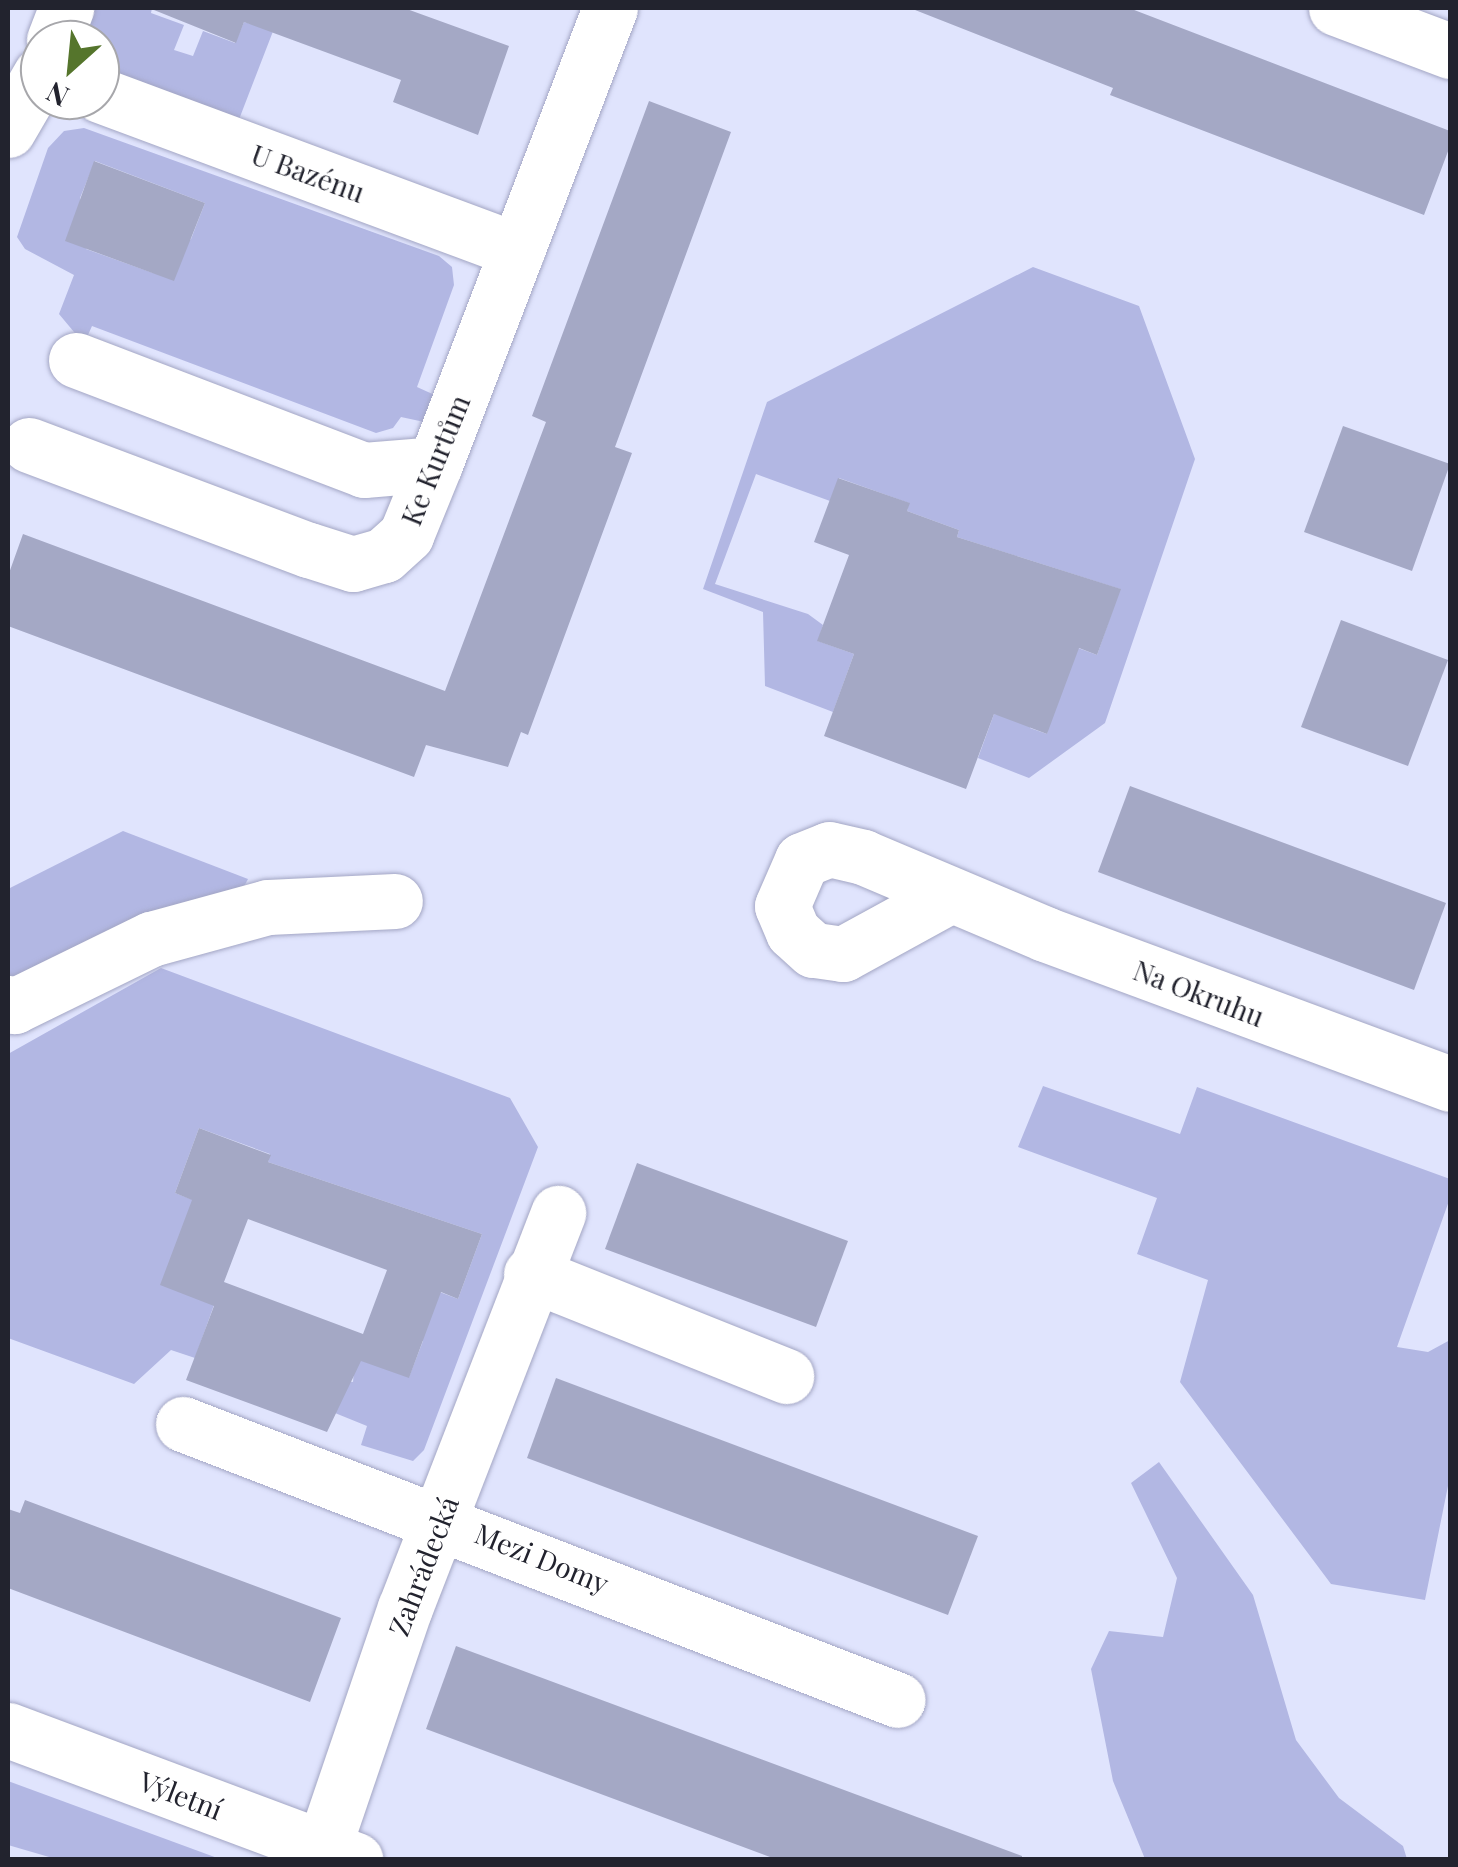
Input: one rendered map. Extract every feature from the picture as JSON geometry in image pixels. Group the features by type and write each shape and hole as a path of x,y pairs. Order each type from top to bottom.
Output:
{"street":[{"name":"Ke Kurtům","path":"30,445 353,564 384,555 406,534 436,464 610,8"},
{"path":"1336,8 1450,50"},
{"name":"U Bazénu","path":"120,102 517,250"},
{"path":"76,360 364,470 436,464"},
{"name":"Na Okruhu","path":"949,896 1450,1084"},
{"path":"8,1004 14,1006 151,939 268,907 394,901"},
{"name":"Zahrádecká","path":"332,1856 442,1518 531,1274 558,1213"},
{"path":"531,1274 786,1376"},
{"name":"Mezi Domy","path":"184,1424 442,1518 898,1700"},
{"name":"Výletní","path":"8,1730 332,1856"}],"shaded area":[{"path":"89,8 152,8 151,13 184,25 174,50 193,56 203,31 235,43 244,22 255,25 262,8 282,8 238,122 120,79 120,20 90,20"},
{"path":"84,128 439,256 452,267 454,285 417,387 439,397 429,423 401,417 393,428 376,433 92,326 84,344 59,314 74,275 25,249 17,237 48,148 64,131","holes":["95,161 205,203 191,239 153,273 86,249 80,198"]},
{"path":"1033,267 1139,306 1195,459 1105,723 1029,778 978,758 994,714 1032,720 1030,728 1047,734 1062,642 1097,655 1120,589 957,537 959,530 907,511 909,503 839,478 830,501 756,474 715,584 808,614 823,625 818,641 854,654 833,712 765,686 763,612 703,589 767,402"},
{"path":"123,831 248,879 238,898 8,983 8,889"},
{"path":"161,968 510,1098 538,1147 424,1450 413,1461 361,1445 367,1426 335,1413 347,1381 353,1382 355,1358 409,1377 423,1341 405,1334 424,1286 458,1299 482,1234 268,1162 270,1154 199,1128 175,1193 209,1206 214,1305 195,1358 171,1350 134,1384 8,1338 8,1054"},
{"path":"1043,1086 1180,1134 1197,1087 1450,1179 1450,1198 1397,1347 1428,1352 1450,1340 1450,1476 1425,1600 1331,1584 1180,1382 1208,1280 1137,1254 1157,1198 1018,1147"},
{"path":"1159,1462 1253,1595 1296,1740 1339,1798 1403,1846 1407,1859 1145,1859 1113,1781 1091,1669 1109,1631 1163,1637 1177,1578 1131,1483"},
{"path":"8,1781 220,1859 56,1859 8,1845"}],"building":[{"path":"149,8 404,8 509,46 478,135 393,102 401,80 244,22 236,43"},
{"path":"910,8 1129,8 1450,131 1450,146 1424,215 1110,95 1113,88"},
{"path":"649,101 731,132 615,447 632,453 528,735 521,732 508,767 426,745 414,777 8,626 8,576 23,534 445,691 546,422 532,416"},
{"path":"94,161 205,203 174,281 65,241"},
{"path":"1343,426 1450,464 1412,571 1304,532"},
{"path":"838,478 910,503 907,511 959,530 957,537 1121,589 1097,655 1079,648 1047,734 994,714 966,789 824,736 854,654 817,641 849,555 814,542"},
{"path":"1341,620 1448,660 1408,766 1301,727"},
{"path":"1130,786 1446,903 1414,990 1098,872"},
{"path":"199,1128 271,1155 268,1162 482,1234 458,1299 441,1292 409,1378 361,1361 327,1432 186,1380 214,1306 160,1285 192,1200 175,1193","holes":["248,1219 387,1270 363,1334 224,1282"]},
{"path":"637,1163 848,1241 816,1327 605,1249"},
{"path":"556,1378 978,1536 948,1615 527,1458"},
{"path":"25,1500 341,1618 310,1702 8,1588 8,1509 20,1513"},
{"path":"456,1646 1022,1856 1022,1860 778,1860 426,1729"}]}
